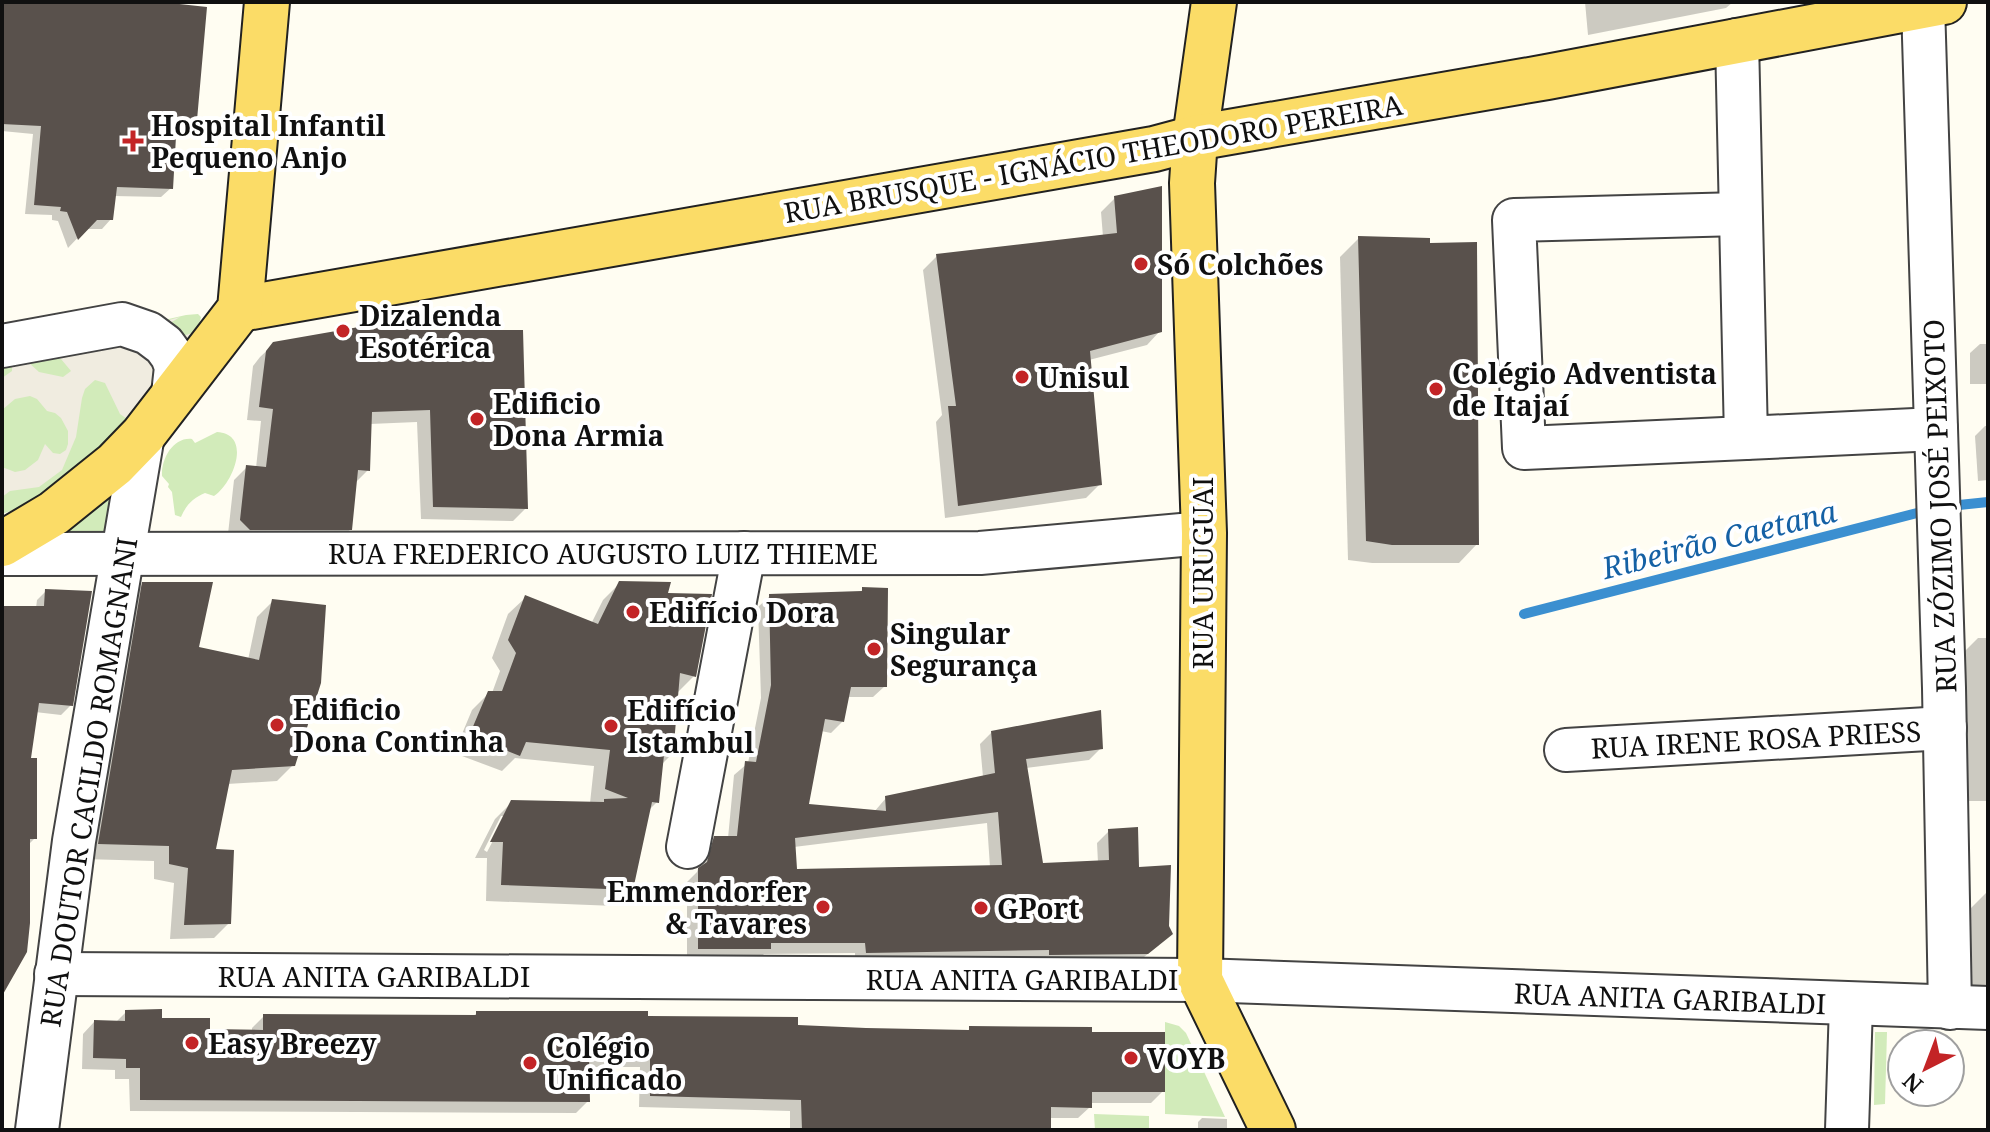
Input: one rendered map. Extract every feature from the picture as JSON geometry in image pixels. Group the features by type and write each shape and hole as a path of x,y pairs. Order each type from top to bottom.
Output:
{"main road":[{"path":"2,544 86,490 143,435 240,309 267,2"},
{"name":"RUA URUGUAI","path":"1214,2 1195,138 1192,183 1204,533 1200,980 1273,1130"},
{"name":"RUA BRUSQUE - IGNÁCIO THEODORO PEREIRA","path":"240,309 1139,151 1195,138 1547,77 1934,4"}],"street":[{"name":"RUA ZÓZIMO JOSÉ PEIXOTO","path":"1934,4 1936,429 1945,728 1969,1008"},
{"path":"1737,40 1746,438"},
{"path":"1740,214 1514,220 1524,448 1936,429"},
{"path":"2,346 122,324 148,333 164,345 176,367 173,394"},
{"name":"RUA DOUTOR CACILDO ROMAGNANI","path":"37,1130 74,841 143,435"},
{"name":"RUA FREDERICO AUGUSTO LUIZ THIEME","path":"2,554 980,553 1204,533"},
{"path":"688,847 744,553"},
{"name":"RUA IRENE ROSA PRIESS","path":"1566,750 1945,728"},
{"name":"RUA ANITA GARIBALDI","path":"56,974 1200,980 1969,1008"},
{"path":"1847,1130 1851,1005"}],"green space":[{"path":"198,314 201,317 196,329 168,361 116,439 58,486 2,514 2,357"},
{"path":"217,432 228,435 237,450 228,481 214,496 205,493 190,502 181,517 175,515 172,492 162,476 166,456 174,445 185,439 192,439 195,443"},
{"path":"110,495 113,496 111,534 47,536"},
{"path":"1165,1022 1179,1026 1186,1033 1225,1117 1165,1114"},
{"path":"1875,1032 1886,1032 1885,1104 1874,1105"},
{"path":"1094,1114 1149,1116 1149,1130 1095,1130"}],"shaded area":[{"path":"180,317 165,326 180,337 192,333 168,360 130,421 120,414 105,383 95,380 85,389 76,437 62,470 39,487 10,491 2,497 2,467 15,472 25,470 38,460 45,444 53,453 60,454 68,444 68,431 61,418 47,411 37,399 30,396 15,399 2,410 2,378 12,371 12,364 26,360 39,372 63,377 71,371 61,359 47,355 28,360"}],"building":[{"path":"2,2 161,2 207,7 197,120 177,119 173,189 117,187 113,220 97,220 78,240 67,212 60,211 61,207 34,205 41,126 2,124"},
{"name":"Unisul","path":"1162,186 1162,332 1090,351 1102,485 958,506 948,406 956,406 936,254 1117,233 1114,196"},
{"path":"1358,236 1430,238 1430,243 1477,242 1479,545 1392,545 1366,541"},
{"path":"411,322 412,330 523,330 528,509 433,507 430,410 372,412 370,471 358,470 352,530 250,530 240,520 246,465 266,467 273,409 259,407 266,351 273,342 376,324"},
{"path":"619,581 671,582 668,593 712,594 696,677 680,673 673,756 664,755 659,803 652,802 633,890 501,885 503,842 490,842 511,800 604,802 604,799 628,798 605,789 610,750 526,742 520,756 469,736 488,691 502,691 516,653 508,640 525,595 598,624"},
{"path":"142,582 213,582 199,647 259,660 272,599 326,605 321,683 295,766 232,770 216,849 234,850 231,924 184,925 188,868 169,864 169,846 98,844"},
{"path":"862,587 888,588 887,687 851,687 844,722 825,719 809,804 886,811 885,796 995,773 991,731 1101,710 1103,749 1026,759 1043,863 1109,860 1108,829 1138,827 1139,867 1171,865 1169,926 1173,934 1148,954 1049,955 1049,950 866,953 865,943 771,943 771,949 698,949 698,868 707,862 714,836 737,836 745,761 756,762 771,685 769,594 862,591","holes":["998,812 1002,865 797,869 795,838"]},
{"path":"45,589 92,591 73,706 39,703 31,758 37,758 37,839 30,839 27,952 2,996 2,606 44,606"},
{"path":"162,1009 162,1018 210,1018 210,1029 263,1030 263,1014 476,1015 476,1011 648,1011 648,1016 798,1017 798,1025 866,1028 969,1030 969,1026 1092,1027 1092,1032 1165,1032 1165,1092 1092,1092 1092,1108 1051,1107 1051,1130 802,1130 801,1100 650,1096 650,1056 589,1056 590,1102 140,1100 140,1068 126,1068 126,1059 93,1058 94,1020 125,1021 125,1010"}],"waterway":[{"name":"Ribeirão Caetana","path":"1959,505 1988,502"},
{"name":"Ribeirão Caetana","path":"1524,614 1925,511"}],"place":[{"name":"Hospital Infantil Pequeno Anjo","path":"133,141"},
{"name":"Só Colchões","path":"1141,264"},
{"name":"Dizalenda Esotérica","path":"343,331"},
{"name":"Unisul","path":"1022,377"},
{"name":"Colégio Adventista de Itajaí","path":"1436,389"},
{"name":"Edificio Dona Armia","path":"477,419"},
{"name":"Edifício Dora","path":"633,612"},
{"name":"Singular Segurança","path":"874,649"},
{"name":"Edificio Dona Continha","path":"277,725"},
{"name":"Edifício Istambul","path":"611,726"},
{"name":"Emmendorfer & Tavares","path":"823,907"},
{"name":"GPort","path":"981,908"},
{"name":"Easy Breezy","path":"192,1043"},
{"name":"VOYB","path":"1131,1058"},
{"name":"Colégio Unificado","path":"530,1063"}]}
